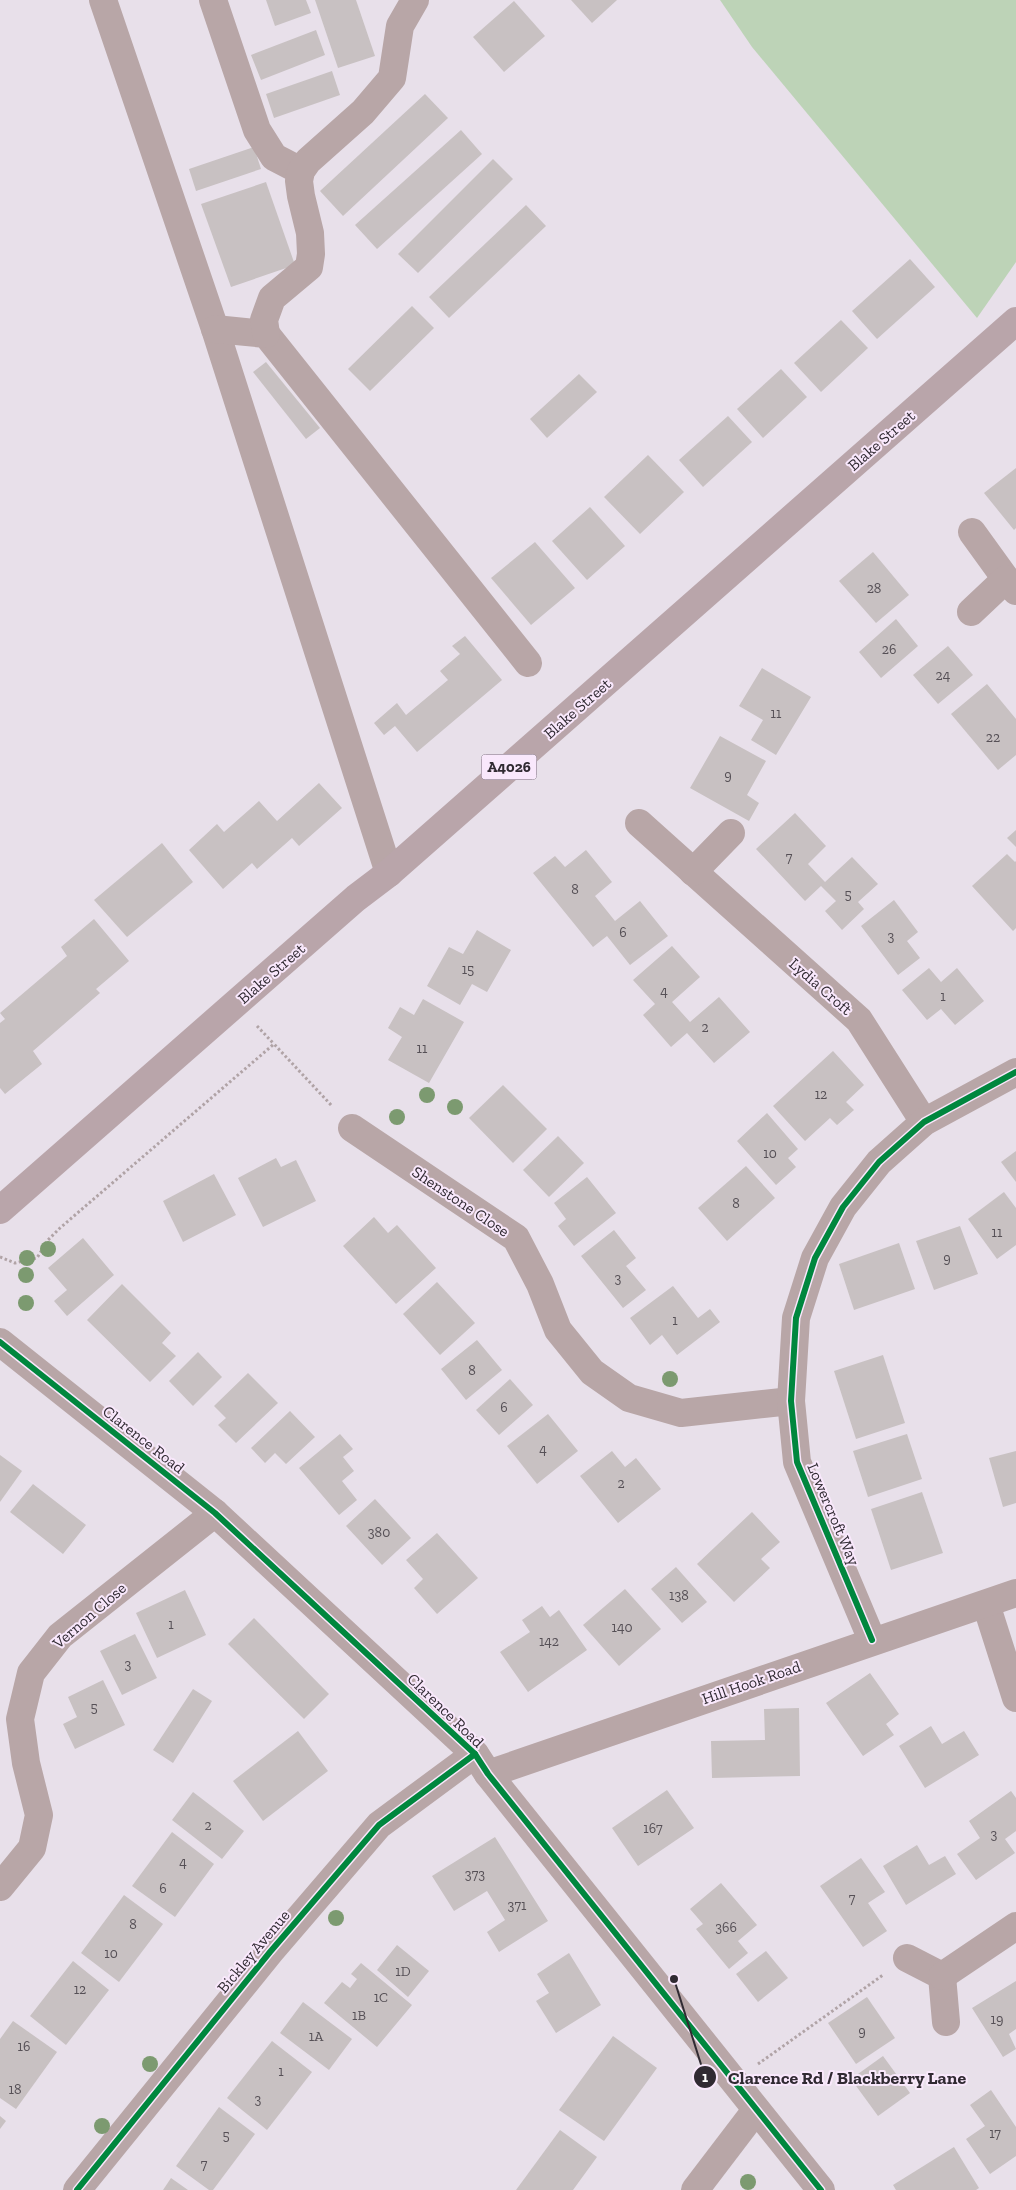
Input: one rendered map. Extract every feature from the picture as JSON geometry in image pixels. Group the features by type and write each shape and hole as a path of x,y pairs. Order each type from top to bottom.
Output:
{"main road":[{"name":"Blake Street","path":"0,1210 356,898 389,873 1016,322"}],"street":[{"path":"103,0 216,329 389,873"},
{"path":"213,0 257,130 274,157 301,171"},
{"path":"415,0 400,26 392,78 363,112 308,161 301,171 299,181 301,196 310,233 311,254 309,267 272,298 264,320 266,334 528,663"},
{"path":"216,329 266,334"},
{"path":"971,612 1011,585 972,532"},
{"name":"Lydia Croft","path":"639,823 859,1020 924,1122"},
{"path":"693,872 731,833"},
{"name":"Lowercroft Way","path":"872,1640 797,1462 791,1401 796,1318 815,1258 843,1207 879,1162 924,1122 1016,1072"},
{"name":"Shenstone Close","path":"352,1128 516,1238 540,1284 558,1330 592,1372 629,1398 682,1413 791,1401"},
{"name":"Clarence Road","path":"0,1342 215,1513 481,1764 820,2190"},
{"name":"Vernon Close","path":"0,1887 32,1848 39,1815 26,1763 20,1719 30,1673 60,1636 215,1513"},
{"name":"Hill Hook Road","path":"481,1764 1016,1593"},
{"path":"986,1604 1016,1698"},
{"name":"Bickley Avenue","path":"77,2190 270,1952 379,1824 481,1764"},
{"path":"942,1976 1016,1926"},
{"path":"907,1958 942,1976"},
{"path":"942,1976 946,2022"},
{"path":"695,2190 756,2110"}],"path":[{"path":"0,1257 15,1263 37,1258 48,1240 60,1228 274,1044 352,1128"},
{"path":"733,2082 907,1958"}],"green space":[{"path":"720,0 1016,0 1016,262 977,318 752,47"}],"building":[{"path":"266,0 306,0 311,13 275,26"},
{"path":"315,0 356,0 375,56 338,68"},
{"path":"571,0 617,0 592,23"},
{"path":"514,1 545,36 504,72 473,37"},
{"path":"316,30 325,55 261,80 251,55"},
{"path":"332,71 340,95 274,118 266,94"},
{"path":"425,94 448,118 343,216 320,191"},
{"path":"461,130 482,154 377,249 355,225"},
{"path":"254,147 261,169 196,191 189,169"},
{"path":"493,159 513,179 418,273 398,254"},
{"path":"266,182 295,265 231,287 201,204"},
{"path":"526,205 546,226 449,318 429,297"},
{"path":"910,259 935,287 877,339 852,311"},
{"path":"412,306 434,328 370,391 348,369"},
{"path":"841,320 868,348 821,392 794,363"},
{"path":"266,362 320,428 306,439 253,372"},
{"path":"781,369 807,397 763,438 737,409"},
{"path":"579,374 597,392 547,438 530,419"},
{"path":"728,416 752,442 703,487 679,460"},
{"path":"648,455 684,492 640,534 604,497"},
{"path":"1016,468 1016,528 1014,530 984,493"},
{"path":"590,507 625,546 587,580 552,541"},
{"path":"535,542 575,588 531,625 491,578"},
{"path":"873,552 909,595 876,623 839,581"},
{"path":"896,619 918,646 881,678 859,652"},
{"path":"465,636 502,680 417,752 395,726 384,735 374,723 397,703 406,715 448,680 440,671 460,654 452,646"},
{"path":"948,646 973,675 938,704 913,675"},
{"path":"762,668 811,697 776,755 751,740 763,720 739,706"},
{"path":"987,684 1016,719 1016,755 998,770 951,714"},
{"path":"720,736 766,761 747,795 759,803 749,821 690,788"},
{"path":"319,783 342,808 299,846 292,838 257,869 252,863 223,889 189,850 217,824 224,832 259,801 277,821"},
{"path":"795,813 826,846 808,864 825,882 852,857 878,884 858,902 864,909 842,930 825,911 836,901 821,886 805,901 756,849"},
{"path":"1016,830 1016,847 1007,838"},
{"path":"162,843 193,882 127,937 94,900"},
{"path":"586,850 612,882 595,896 615,921 640,901 668,936 630,965 607,936 593,947 533,873 555,856 565,867"},
{"path":"1007,854 1016,861 1016,928 1013,931 972,886"},
{"path":"894,900 918,932 907,941 920,958 898,975 861,926"},
{"path":"94,919 129,961 96,989 100,993 33,1051 42,1064 5,1094 0,1088 0,1023 5,1019 0,1013 67,956 61,947"},
{"path":"477,930 511,950 487,992 472,984 460,1005 427,986 449,947 463,954"},
{"path":"672,946 700,977 672,1002 690,1022 719,997 750,1032 714,1063 687,1033 671,1047 643,1015 655,1004 633,980"},
{"path":"929,968 941,982 957,968 984,1001 955,1025 941,1009 927,1020 902,990"},
{"path":"423,999 464,1022 429,1083 388,1060 402,1037 388,1028 400,1007 414,1015"},
{"path":"833,1051 864,1085 846,1102 854,1110 837,1125 830,1118 805,1141 773,1106"},
{"path":"503,1085 547,1129 513,1163 469,1118"},
{"path":"767,1113 798,1149 788,1158 796,1167 776,1185 737,1141"},
{"path":"558,1136 584,1163 549,1197 523,1170"},
{"path":"1016,1151 1016,1182 1001,1162"},
{"path":"276,1158 281,1167 296,1160 316,1201 263,1227 238,1178"},
{"path":"746,1166 775,1198 727,1241 698,1208"},
{"path":"214,1174 236,1215 183,1242 163,1201"},
{"path":"587,1177 616,1213 574,1246 558,1226 566,1219 554,1203"},
{"path":"1004,1192 1016,1208 1016,1245 997,1259 968,1219"},
{"path":"374,1217 388,1233 397,1225 436,1268 396,1304 343,1246"},
{"path":"960,1226 978,1274 934,1290 916,1241"},
{"path":"614,1230 636,1258 626,1266 646,1290 623,1308 581,1256"},
{"path":"83,1238 114,1275 67,1316 54,1301 67,1290 48,1268"},
{"path":"899,1243 915,1289 854,1310 839,1264"},
{"path":"437,1282 475,1323 440,1355 403,1314"},
{"path":"122,1284 171,1333 162,1343 176,1356 150,1382 87,1320"},
{"path":"673,1286 698,1318 710,1309 720,1322 677,1355 662,1335 650,1345 630,1318"},
{"path":"477,1340 502,1370 466,1400 441,1369"},
{"path":"198,1352 222,1377 193,1406 169,1381"},
{"path":"883,1355 905,1423 856,1439 834,1371"},
{"path":"248,1373 278,1403 236,1443 218,1425 226,1418 214,1406"},
{"path":"510,1379 533,1405 499,1435 476,1410"},
{"path":"290,1411 315,1437 286,1464 275,1453 265,1463 251,1448"},
{"path":"548,1414 578,1451 537,1484 507,1446"},
{"path":"340,1434 353,1449 343,1457 354,1471 342,1481 357,1500 339,1515 299,1468"},
{"path":"907,1434 922,1479 868,1497 853,1451"},
{"path":"612,1451 625,1467 636,1458 661,1489 618,1523 580,1476"},
{"path":"1016,1451 1016,1503 1003,1507 989,1458"},
{"path":"0,1455 22,1471 0,1502"},
{"path":"33,1484 86,1525 63,1554 10,1512"},
{"path":"922,1492 943,1553 891,1570 871,1509"},
{"path":"375,1499 411,1538 382,1565 346,1526"},
{"path":"752,1512 780,1542 761,1559 770,1568 734,1602 697,1564"},
{"path":"437,1533 478,1578 437,1614 414,1588 423,1579 406,1560"},
{"path":"676,1567 707,1602 682,1623 651,1589"},
{"path":"625,1589 661,1629 619,1666 583,1625"},
{"path":"185,1590 206,1635 157,1658 136,1613"},
{"path":"542,1606 550,1617 559,1610 587,1650 528,1692 500,1652 530,1632 522,1620"},
{"path":"254,1618 329,1694 304,1719 228,1644"},
{"path":"135,1634 157,1678 122,1695 100,1651"},
{"path":"870,1673 899,1714 886,1724 894,1735 863,1756 826,1703"},
{"path":"103,1680 125,1725 75,1749 63,1724 77,1717 68,1697"},
{"path":"193,1689 212,1701 173,1763 153,1750"},
{"path":"799,1708 800,1776 712,1778 711,1741 765,1740 764,1709"},
{"path":"931,1726 942,1744 964,1731 979,1755 925,1788 899,1746"},
{"path":"298,1731 328,1771 263,1821 233,1781"},
{"path":"667,1790 694,1828 638,1866 612,1828"},
{"path":"1011,1791 1016,1798 1016,1831 1005,1839 1015,1853 976,1880 957,1854 980,1838 969,1821"},
{"path":"193,1792 244,1831 222,1859 172,1820"},
{"path":"172,1832 214,1864 175,1917 132,1886"},
{"path":"495,1837 548,1921 499,1952 487,1932 505,1920 487,1891 454,1911 432,1876"},
{"path":"917,1845 929,1865 945,1856 956,1874 906,1905 883,1866"},
{"path":"861,1858 885,1892 868,1903 887,1931 863,1947 820,1886"},
{"path":"721,1883 757,1925 738,1941 748,1953 729,1969 696,1929 703,1924 690,1909"},
{"path":"124,1895 163,1924 119,1982 81,1953"},
{"path":"397,1945 429,1971 408,1997 377,1970"},
{"path":"766,1951 788,1978 758,2002 736,1974"},
{"path":"569,1953 601,2005 556,2033 536,2001 549,1993 537,1974"},
{"path":"73,1961 109,1990 66,2045 30,2016"},
{"path":"361,1963 412,2005 377,2047 324,2003 342,1982 350,1988 357,1979 351,1974"},
{"path":"1016,1981 1016,2029 1009,2034 1016,2049 1003,2057 972,2008"},
{"path":"867,1997 895,2038 856,2064 828,2023"},
{"path":"303,2002 352,2039 329,2070 280,2033"},
{"path":"13,2021 57,2052 16,2109 0,2098 0,2039"},
{"path":"613,2036 657,2068 604,2141 559,2110"},
{"path":"272,2041 312,2072 267,2130 227,2098"},
{"path":"883,2056 910,2093 878,2116 851,2079"},
{"path":"991,2090 1016,2127 1016,2156 990,2174 966,2139 985,2126 970,2105"},
{"path":"219,2107 255,2134 213,2190 209,2190 176,2166"},
{"path":"0,2116 6,2121 0,2129"},
{"path":"560,2130 597,2157 573,2190 516,2190"},
{"path":"954,2147 979,2188 976,2190 896,2190 893,2185"},
{"path":"171,2178 188,2190 163,2190"}],"cycle path":[{"path":"872,1640 797,1462 791,1401 796,1318 815,1258 843,1207 879,1162 924,1122 1016,1072"},
{"path":"0,1342 215,1513 475,1754 488,1774 821,2190"},
{"path":"77,2190 270,1952 379,1825 475,1754"}],"place":[{"name":"Clarence Rd / Blackberry Lane","path":"674,1979"}]}
